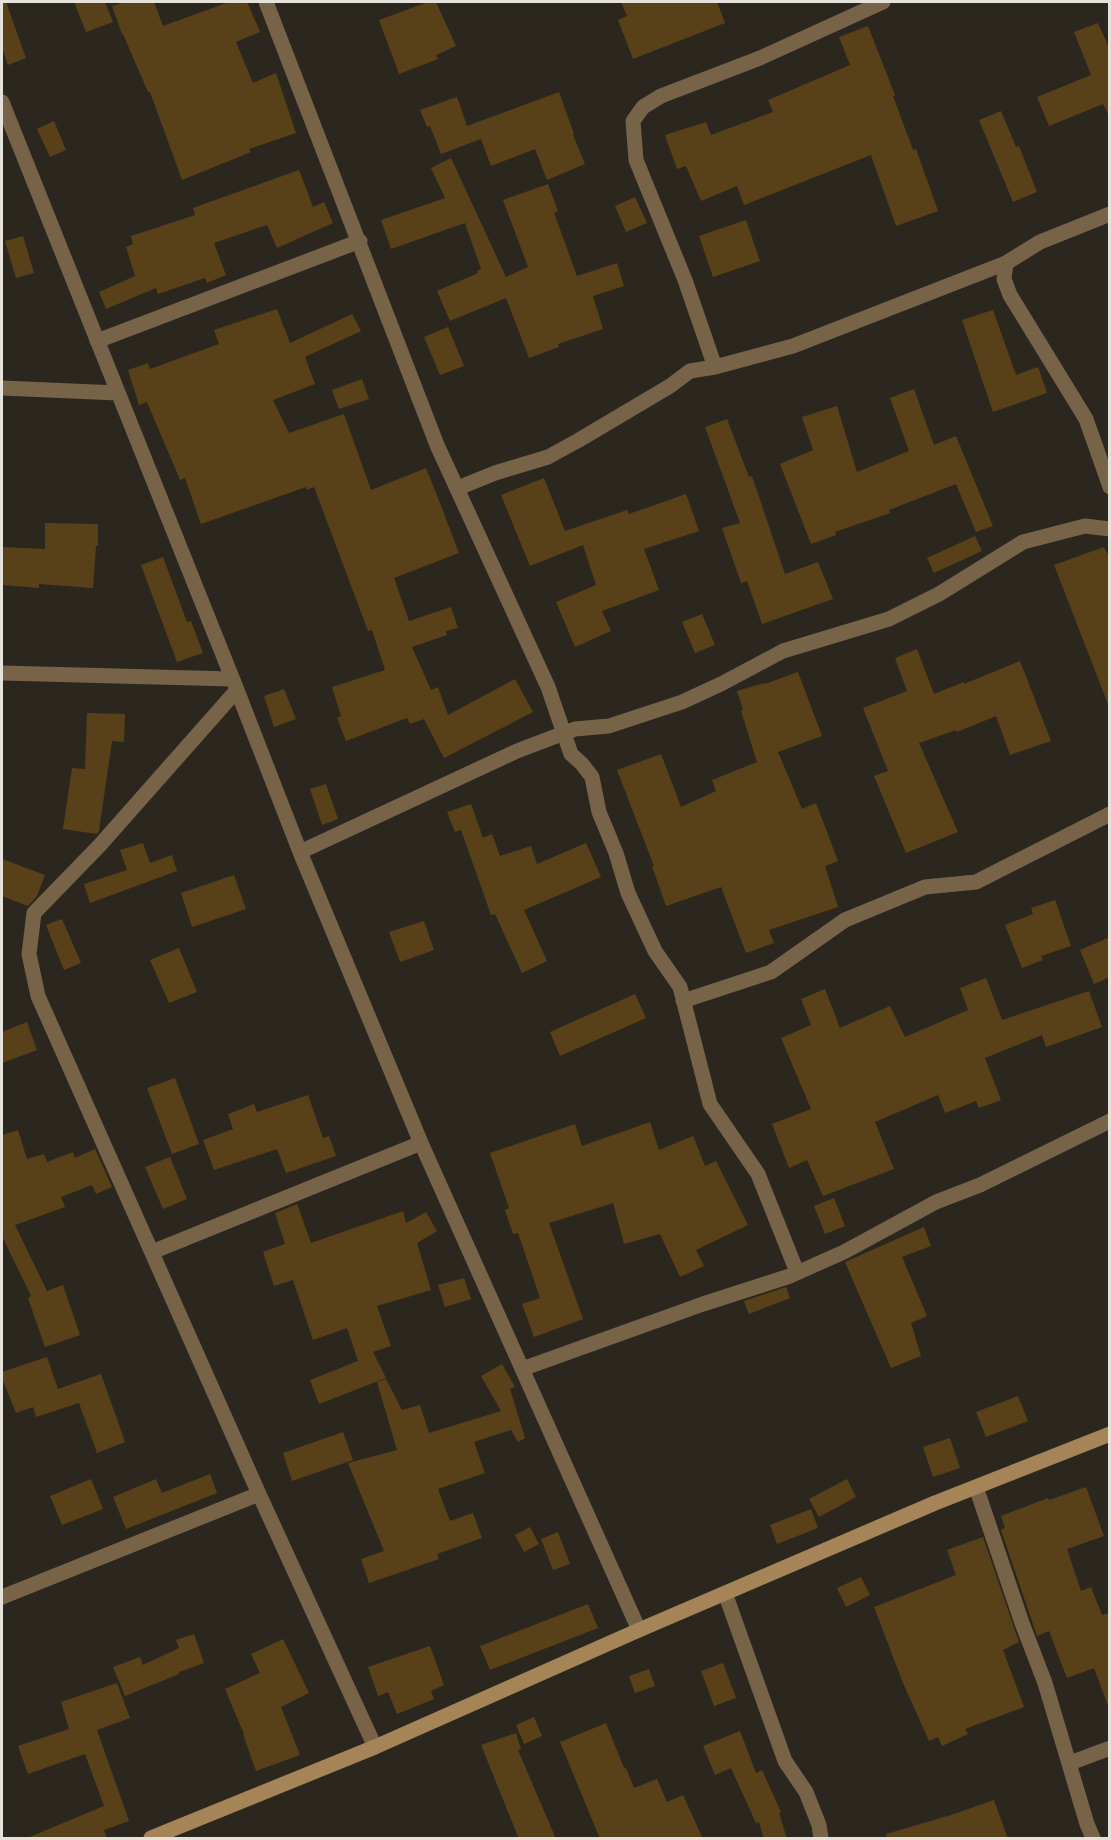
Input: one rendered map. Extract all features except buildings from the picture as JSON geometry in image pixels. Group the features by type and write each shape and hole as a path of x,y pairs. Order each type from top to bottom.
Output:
{"street":[{"path":"266,2 437,445 548,687 571,754 592,777 599,812 616,853 628,893 655,951 680,987 710,1104 758,1174 797,1272"},
{"path":"715,367 685,280 636,160 633,121 643,107 662,96 760,58 875,3"},
{"path":"2,102 300,852 421,1143 639,1630"},
{"path":"458,488 495,472 548,457 670,386 690,371 715,367 793,346 1006,263 1040,242 1110,214"},
{"path":"97,341 360,241"},
{"path":"1006,263 1004,279 1010,295 1086,419 1110,487"},
{"path":"2,388 118,393"},
{"path":"300,852 517,750 575,729 609,726 682,702 783,651 889,619 939,594 1023,542 1085,526 1110,529"},
{"path":"2,673 234,684"},
{"path":"234,684 100,845 34,912 29,954 38,996 259,1494 375,1747"},
{"path":"683,1001 771,972 845,921 925,887 976,882 1110,814"},
{"path":"522,1369 797,1272 844,1252 936,1203 980,1185 1110,1121"},
{"path":"152,1252 421,1143"},
{"path":"151,1839 375,1747 725,1593 976,1487 1110,1434"},
{"path":"976,1487 1045,1683 1093,1839"},
{"path":"2,1597 259,1494"},
{"path":"725,1593 781,1751 806,1792 819,1825 821,1839"},
{"path":"1070,1763 1110,1748"}]}
